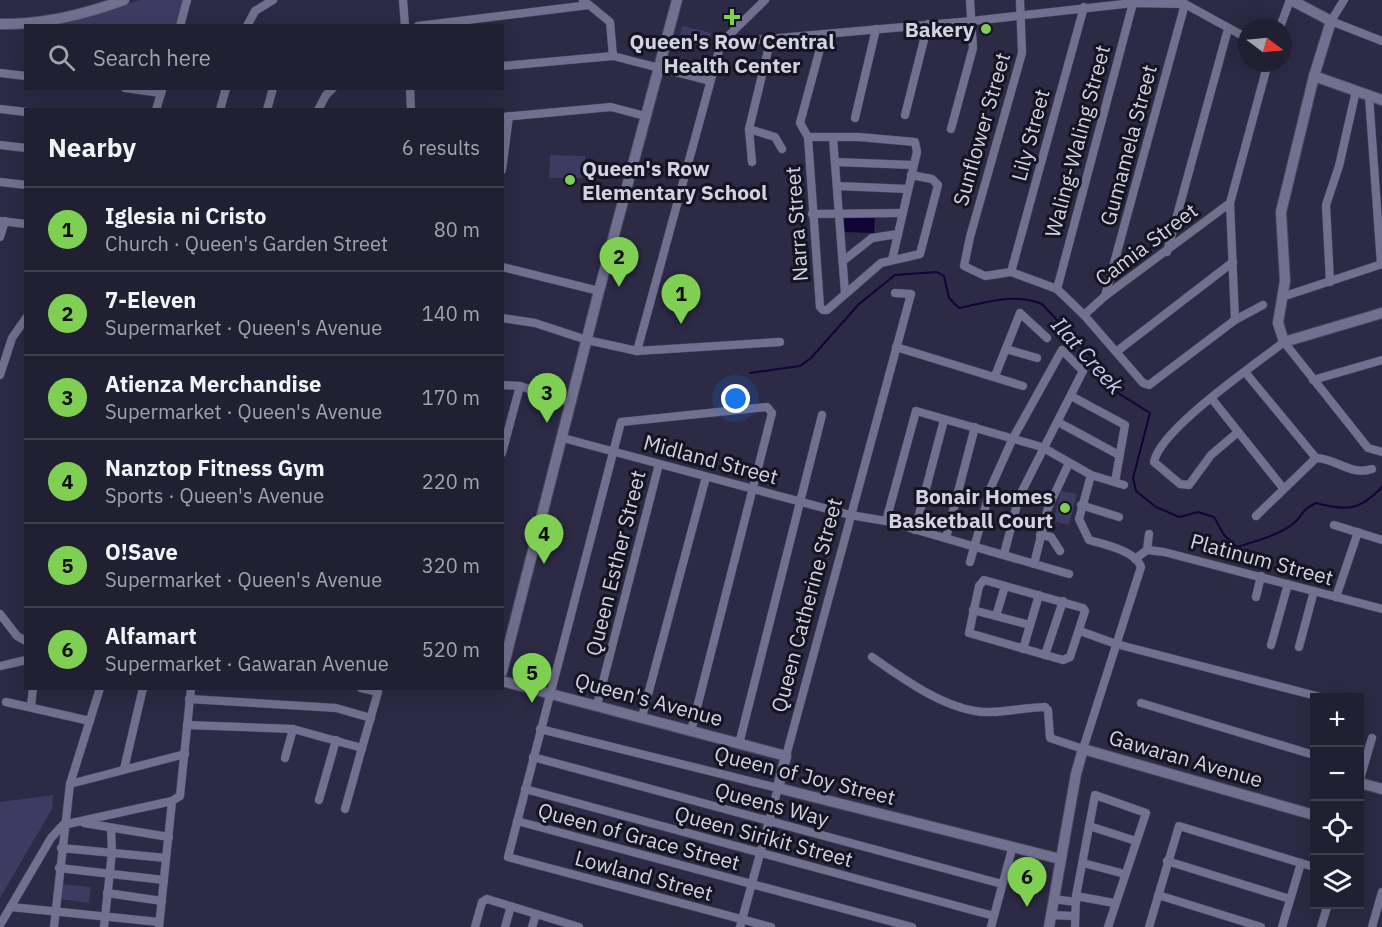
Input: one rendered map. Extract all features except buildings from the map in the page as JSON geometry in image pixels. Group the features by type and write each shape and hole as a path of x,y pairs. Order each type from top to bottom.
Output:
{"street":[{"path":"0,24 36,24 57,20 124,0"},
{"path":"181,24 187,0"},
{"path":"248,24 255,11 273,0"},
{"path":"403,0 405,24"},
{"path":"504,664 586,340 677,0"},
{"path":"637,351 721,43 765,0"},
{"path":"951,129 973,48 970,0"},
{"name":"Sunflower Street","path":"1011,273 985,276 964,266 970,237 1022,53 1020,0"},
{"path":"1284,18 1291,0 1331,21 1382,41"},
{"path":"1344,0 1331,21 1314,76 1281,212 1285,281 1278,323 1284,342 1313,380 1368,448 1382,452"},
{"path":"433,24 586,3 610,22 613,56"},
{"path":"721,43 972,21 1133,3 1185,4 1238,33"},
{"name":"Waling-Waling Street","path":"1057,289 1133,3"},
{"name":"Gumamela Street","path":"1105,296 1185,4"},
{"name":"Lily Street","path":"1011,273 1084,7"},
{"path":"905,115 928,24"},
{"path":"1167,252 1228,28"},
{"path":"855,118 876,29"},
{"name":"Narra Street","path":"824,34 800,123 808,137 820,307 827,310 845,293"},
{"path":"752,162 749,129 771,38"},
{"path":"504,66 613,56 710,81"},
{"path":"1235,320 1230,203 1266,72"},
{"path":"0,73 24,76"},
{"path":"1314,76 1382,99"},
{"path":"221,108 225,90"},
{"path":"268,108 272,90"},
{"path":"319,108 331,90"},
{"path":"410,90 411,108"},
{"path":"157,108 162,91"},
{"path":"1330,282 1326,205 1339,166 1356,91"},
{"path":"1282,297 1381,264 1369,96"},
{"path":"504,143 506,116 611,107 645,116"},
{"path":"0,109 24,112"},
{"path":"749,129 774,136 782,149"},
{"path":"808,137 911,140 917,147 892,260"},
{"path":"833,138 845,293"},
{"path":"0,145 24,148"},
{"path":"835,162 913,165"},
{"path":"845,293 881,263 920,254 938,185 932,179 911,175"},
{"path":"0,182 24,185"},
{"path":"837,186 908,189"},
{"name":"Camia Street","path":"1084,315 1105,296 1230,203"},
{"path":"812,214 902,213"},
{"path":"0,237 2,221 24,224"},
{"path":"843,261 872,238 898,234"},
{"path":"1116,352 1233,262"},
{"path":"504,267 599,291"},
{"path":"1011,273 1057,289 1084,315 1143,383 1149,385 1235,320 1263,305"},
{"name":"Queen Catherine Street","path":"741,923 911,294 895,293"},
{"path":"995,376 1020,313 1047,338"},
{"path":"1238,432 1211,455 1189,485 1180,484 1156,466 1156,454 1178,425 1284,342 1382,313"},
{"path":"504,318 535,323 586,340 637,351 780,342"},
{"path":"0,375 12,338 24,321"},
{"path":"896,347 1023,386"},
{"path":"1006,349 1037,358"},
{"path":"970,562 991,487 1013,438 1062,350 1083,371 1058,422 1042,447 1019,497 1004,555"},
{"path":"1313,380 1382,360"},
{"path":"1245,372 1316,458 1336,461 1352,471 1372,469"},
{"path":"504,385 520,386 572,402"},
{"path":"504,446 520,386"},
{"path":"1071,396 1125,425 1115,482"},
{"path":"1212,399 1283,488"},
{"path":"517,821 621,422 767,407 772,413 691,730"},
{"path":"886,521 916,411 1042,447 1090,476 1124,485"},
{"path":"739,744 822,415"},
{"path":"915,530 944,420"},
{"path":"1058,422 1119,455"},
{"path":"946,538 975,427"},
{"name":"Midland Street","path":"563,438 799,502 850,515 886,521 1069,574"},
{"path":"1256,516 1316,458"},
{"path":"1034,564 1048,508 1069,463"},
{"name":"Queen Esther Street","path":"597,705 659,464"},
{"path":"873,657 928,692 976,711 1045,707 1048,710 1050,738 1083,749 1141,567 1135,559 1112,547 1089,540 1079,519 1090,476"},
{"path":"642,717 706,477"},
{"path":"1082,505 1119,517"},
{"path":"1334,525 1382,540"},
{"path":"1335,597 1358,532"},
{"path":"1135,559 1147,550 1149,534"},
{"path":"1040,536 1051,537 1060,551"},
{"name":"Platinum Street","path":"1147,550 1261,576 1382,609"},
{"path":"1256,597 1261,576"},
{"path":"982,581 1039,595 1063,601 1083,608 1085,611 1080,631 1067,659 969,633 982,581"},
{"path":"1271,645 1288,584"},
{"path":"996,616 1005,585"},
{"path":"1299,647 1314,591"},
{"path":"1023,649 1039,595"},
{"path":"1045,655 1063,601"},
{"path":"973,610 1030,625"},
{"path":"0,614 17,636 24,640"},
{"path":"1080,631 1116,644 1310,694"},
{"path":"0,666 24,660"},
{"name":"Queen's Avenue","path":"504,681 786,756"},
{"path":"30,706 33,690"},
{"path":"54,927 63,825 70,784 99,690"},
{"path":"124,769 143,690"},
{"path":"4,927 0,926 51,838 63,825 172,801 180,796 191,690"},
{"path":"345,809 378,692 370,690"},
{"path":"189,699 336,708 370,718"},
{"path":"6,702 90,721"},
{"path":"1141,703 1310,754"},
{"path":"187,725 293,729 362,748"},
{"path":"285,759 293,729"},
{"name":"Queen of Joy Street","path":"540,729 1012,849 1060,859"},
{"path":"1364,761 1372,738"},
{"path":"319,800 336,740"},
{"name":"Gawaran Avenue","path":"1049,927 1060,859 1083,749 1310,814"},
{"path":"70,784 185,754"},
{"name":"Queens Way","path":"533,757 1002,884"},
{"path":"1364,783 1382,789"},
{"name":"Queen Sirikit Street","path":"525,789 994,916"},
{"path":"1075,927 1076,899 1095,795 1146,813 1114,903 1108,927"},
{"path":"11,907 159,924 172,801"},
{"name":"Lowland Street","path":"517,821 508,857 741,923 771,927"},
{"name":"Queen of Grace Street","path":"517,821 912,927"},
{"path":"83,822 111,829 169,837"},
{"path":"1089,826 1136,841"},
{"path":"1149,927 1179,826 1310,865"},
{"path":"104,927 112,852 111,829"},
{"path":"61,848 166,858"},
{"path":"991,927 1012,849"},
{"path":"1167,861 1290,898"},
{"path":"1282,927 1301,862"},
{"path":"1083,863 1125,874"},
{"path":"59,868 110,872 164,880"},
{"path":"1372,927 1382,892"},
{"path":"108,893 162,901"},
{"path":"1158,895 1261,927"},
{"path":"1053,899 1114,903"},
{"path":"475,927 484,900 536,914 556,924 579,927"},
{"path":"505,927 511,906"},
{"path":"1322,927 1327,909"},
{"path":"532,927 536,914"},
{"path":"1050,915 1074,916"}],"shaded area":[{"path":"140,0 183,0 176,24 65,24"},
{"path":"682,26 711,33 708,47 679,41"},
{"path":"550,155 585,156 585,178 549,178"},
{"path":"843,216 875,217 874,233 842,232"},
{"name":"Bonair Homes Basketball Court","path":"1061,491 1077,494 1069,525 1053,521"},
{"path":"53,795 52,809 0,898 0,802"},
{"path":"61,884 91,887 89,903 59,899"}],"waterway":[{"name":"Ilat Creek","path":"750,373 800,366 811,358 859,304 895,275 937,272 944,276 949,298 959,308 1011,299 1042,304 1112,379 1118,393 1150,413 1133,478 1136,491 1156,507 1179,517 1198,512 1214,517 1224,535 1237,547 1283,530 1295,522 1307,508 1316,503 1344,508 1352,507 1367,501 1382,487"}],"place":[{"name":"Queen's Row Central Health Center","path":"732,17"},
{"name":"Bakery","path":"986,29"},
{"name":"Queen's Row Elementary School","path":"570,180"},
{"name":"7-Eleven","path":"619,287"},
{"name":"Iglesia ni Cristo","path":"681,324"},
{"name":"Atienza Merchandise","path":"547,423"},
{"name":"Bonair Homes Basketball Court","path":"1065,508"},
{"name":"Nanztop Fitness Gym","path":"544,564"},
{"name":"O!Save","path":"532,703"},
{"name":"Alfamart","path":"1027,907"}]}
